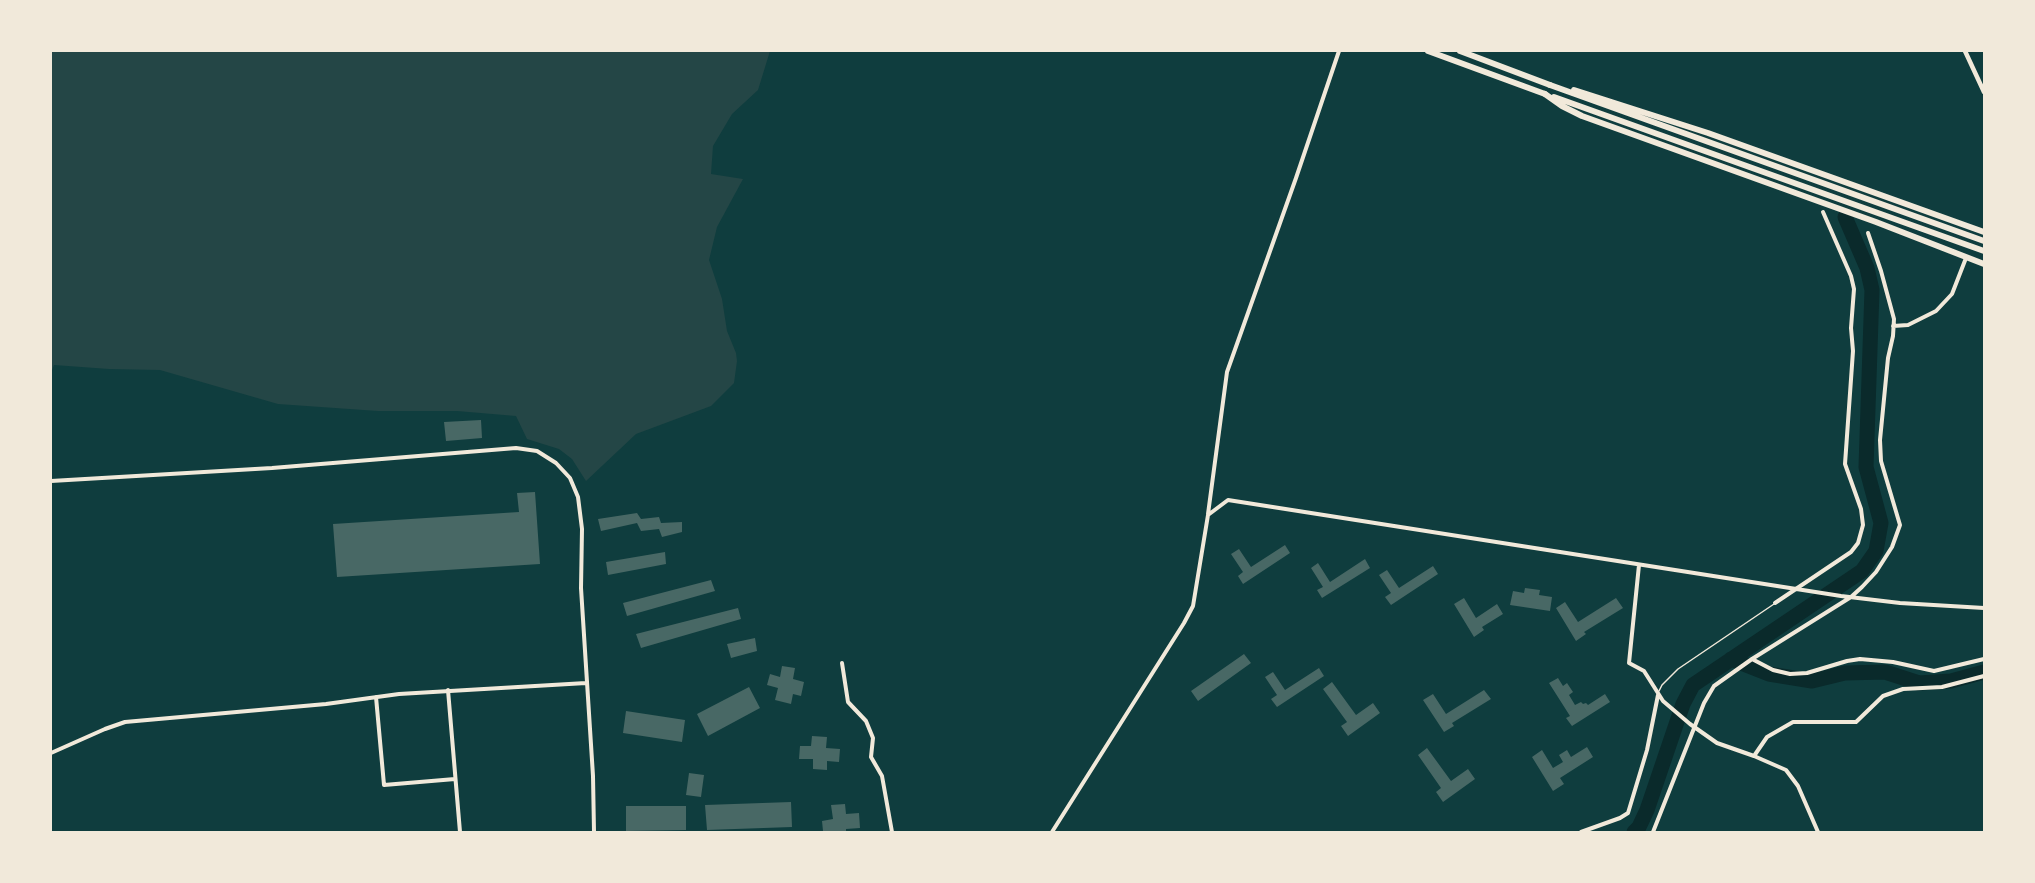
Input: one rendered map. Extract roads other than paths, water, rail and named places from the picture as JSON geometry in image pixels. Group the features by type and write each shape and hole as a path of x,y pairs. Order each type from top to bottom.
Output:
{"main road":[{"path":"1428,51 1984,251"},
{"path":"1460,51 1984,241"},
{"path":"1550,85 1578,91 1708,133 1984,232"},
{"path":"1545,94 1582,116 1876,222 1984,264"}],"street":[{"path":"1052,832 1193,606 1227,372 1339,51"},
{"path":"1965,51 1984,92"},
{"path":"1776,603 1851,552 1858,543 1863,525 1861,509 1845,464 1853,351 1851,328 1854,289 1851,276 1823,212"},
{"path":"1653,832 1692,726 1714,686 1851,597 1876,572 1892,547 1900,525 1881,461 1888,358 1894,319 1868,233"},
{"path":"1893,326 1908,325 1936,311 1952,294 1966,258"},
{"path":"51,481 272,468 516,448 537,452 556,463 570,478 578,497 582,529 581,588 593,776 594,832"},
{"path":"1208,515 1228,501 1841,596 1900,603 1984,608"},
{"path":"1639,565 1629,663 1644,671 1663,701 1692,726 1717,743 1786,770 1798,786 1818,832"},
{"path":"1751,660 1773,670 1790,674 1807,673 1860,659 1893,662 1934,672 1984,659"},
{"path":"842,663 848,702 866,721 873,738 871,757 882,776 892,832"},
{"path":"1754,756 1767,737 1793,722 1856,723 1883,696 1903,689 1942,687 1984,676"},
{"path":"51,753 125,722 326,704 448,690 586,684"},
{"path":"448,690 460,832"},
{"path":"1581,832 1628,813 1647,750 1658,694"},
{"path":"376,697 384,785 455,779"}],"lane":[{"path":"1658,694 1662,685 1678,669 1776,603"}],"waterway":[{"path":"1634,832 1647,810 1683,704 1693,685 1862,571 1876,551 1881,523 1866,467 1872,290 1867,268 1845,217"},
{"path":"1731,659 1769,674 1812,681 1845,673 1885,672 1919,683 1951,681 1984,672"}]}
